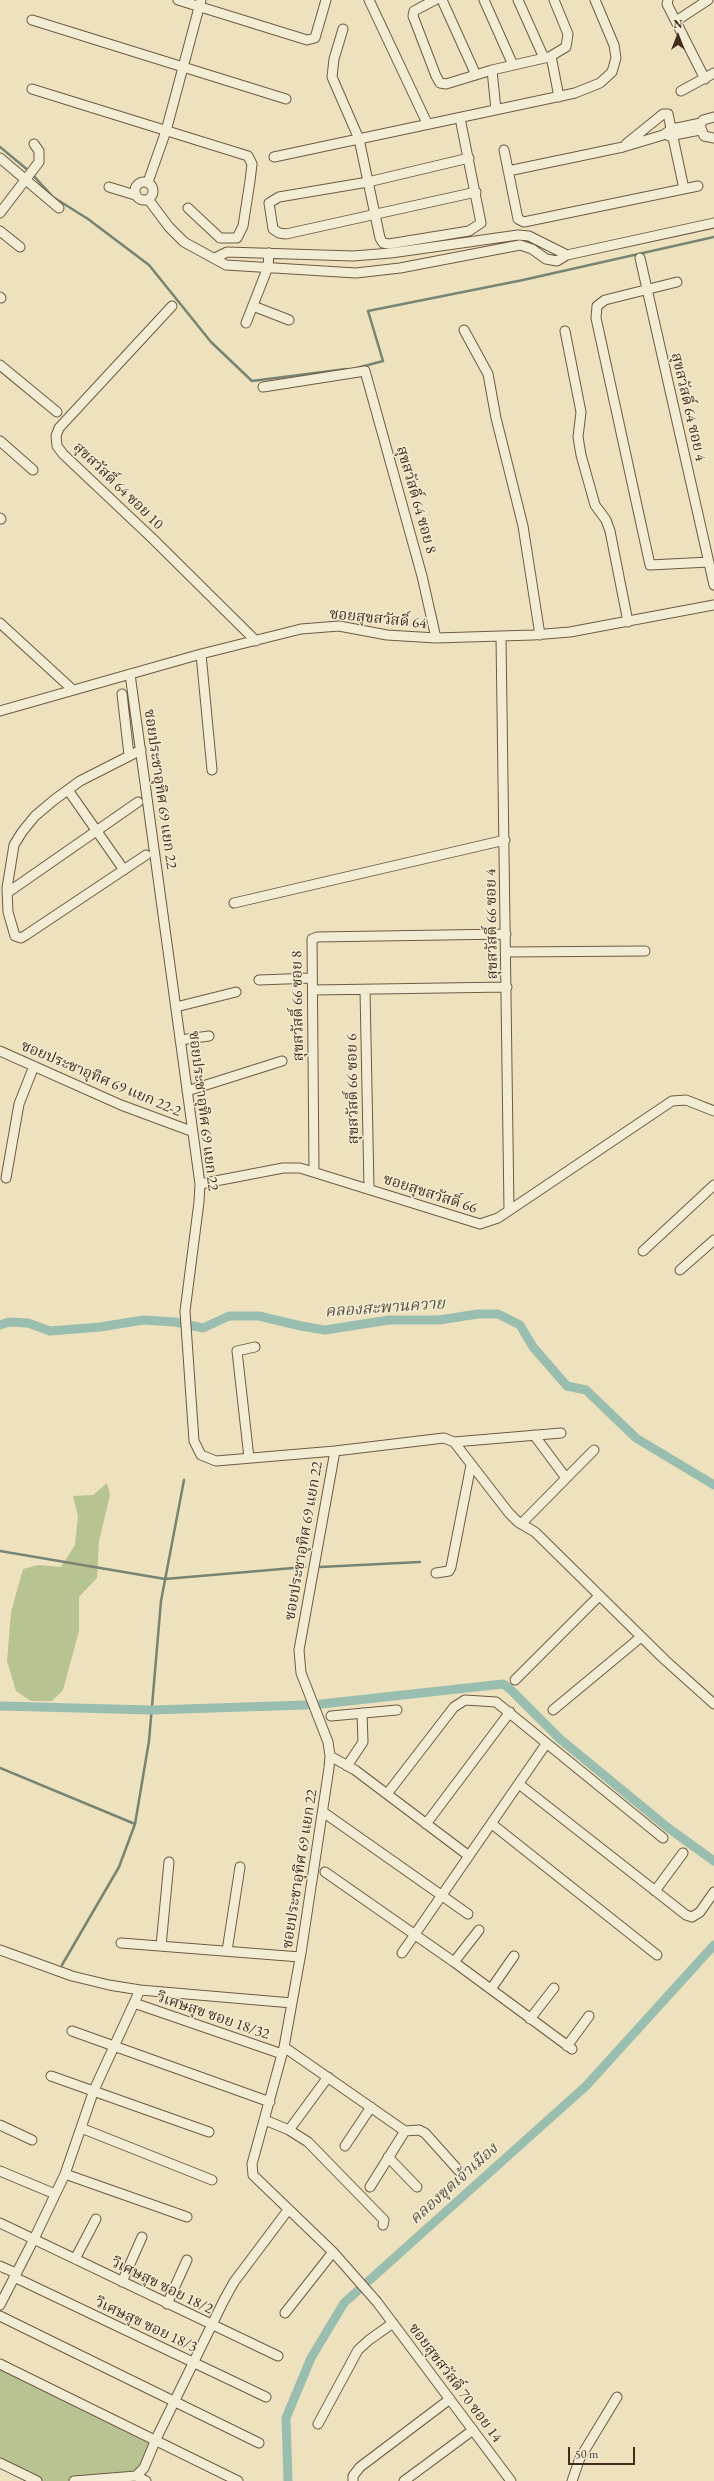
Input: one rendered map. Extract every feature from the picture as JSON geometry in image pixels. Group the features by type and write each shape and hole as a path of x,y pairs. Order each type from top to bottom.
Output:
{"street":[{"path":"178,0 200,3 307,40 314,38 326,0"},
{"path":"369,0 427,124"},
{"path":"435,0 414,11 413,16 436,76 440,83 446,84 492,70 548,57 566,47 568,34 554,0"},
{"path":"442,0 476,75"},
{"path":"484,0 513,65"},
{"path":"518,0 548,57 559,97"},
{"path":"274,158 427,124 559,97 575,93 600,82 612,72 616,58 614,44 595,0"},
{"path":"668,0 667,4 704,78"},
{"path":"676,21 708,0"},
{"path":"148,182 166,131 200,3"},
{"path":"32,20 286,99"},
{"path":"343,29 334,59 332,77 359,139 380,238 383,243 389,244 469,231 482,223 460,118"},
{"path":"492,70 496,110"},
{"path":"681,91 714,74"},
{"path":"32,89 166,131 244,153 251,159 250,181 243,226 237,238 220,238 188,208"},
{"path":"623,147 666,112 684,189"},
{"path":"508,171 623,147 663,135 701,127 707,118 714,117"},
{"path":"701,127 707,138 714,138"},
{"path":"0,213 37,165 40,157 34,144"},
{"path":"504,150 518,219 524,222 698,186"},
{"path":"0,158 28,177 59,208"},
{"path":"469,158 368,182 274,200 269,203 273,228 279,233 286,234 476,192"},
{"path":"135,195 136,185 142,182 148,182"},
{"path":"148,182 154,191 148,199"},
{"path":"109,187 135,195 139,199 148,199"},
{"path":"148,199 169,227 184,242 199,252 215,258 226,265 345,272 400,268 520,245 532,249 546,259 557,261 567,255 714,223"},
{"path":"0,231 20,247"},
{"path":"215,258 227,252 346,256 392,253 518,235 529,236 567,255"},
{"path":"518,235 520,245"},
{"path":"236,265 237,252"},
{"path":"246,323 268,267 269,253"},
{"path":"392,253 400,268"},
{"path":"345,272 346,256"},
{"name":"สุขสวัสดิ์ 64 ซอย 4","path":"640,258 714,585"},
{"path":"677,282 605,300 597,306 596,318 650,565 656,566 709,562"},
{"name":"สุขสวัสดิ์ 64 ซอย 10","path":"172,306 60,428 56,436 57,446 63,454 153,539 256,641"},
{"path":"253,306 289,320"},
{"path":"464,330 488,374 496,418 523,526 540,635"},
{"path":"565,331 581,412 578,437 581,455 595,504 606,520 610,531 628,622"},
{"path":"0,365 57,412"},
{"name":"สุขสวัสดิ์ 64 ซอย 8","path":"263,387 365,371 422,576 436,638"},
{"path":"0,441 32,470"},
{"name":"ซอยสุขสวัสดิ์ 64","path":"0,711 201,654 301,629 339,626 387,636 436,638 540,635 570,632 628,622 714,605"},
{"path":"0,623 73,690"},
{"name":"สุขสวัสดิ์ 66 ซอย 4","path":"501,637 510,1210"},
{"path":"201,654 212,770"},
{"name":"ซอยประชาอุทิศ 69 แยก 22","path":"130,674 163,929 176,1006 191,1132 200,1184 200,1202 185,1311 194,1441 197,1450 208,1459 216,1461 335,1451 299,1650 301,1672 328,1742 330,1756 323,1812 292,2003 283,2050 252,2164 253,2174 288,2210 333,2252 347,2268"},
{"path":"122,694 129,755"},
{"path":"141,750 129,755 68,790 35,816 14,845 9,870 8,894 8,912 14,934 21,938 146,855"},
{"path":"68,790 124,870"},
{"path":"8,894 98,832 138,802"},
{"path":"234,903 505,840"},
{"name":"สุขสวัสดิ์ 66 ซอย 8","path":"314,1170 312,939 317,937 506,934"},
{"path":"506,952 645,951"},
{"path":"260,980 312,978"},
{"path":"313,990 507,987"},
{"name":"สุขสวัสดิ์ 66 ซอย 6","path":"365,990 369,1188"},
{"path":"176,1006 236,992"},
{"path":"180,1040 209,1036"},
{"name":"ซอยประชาอุทิศ 69 แยก 22-2","path":"0,1051 121,1105 191,1132"},
{"path":"187,1090 282,1061"},
{"path":"6,1178 19,1104 34,1066"},
{"name":"ซอยสุขสวัสดิ์ 66","path":"200,1184 283,1168 314,1170 480,1224 498,1218 672,1101 686,1100 714,1111"},
{"path":"643,1251 714,1185"},
{"path":"680,1270 714,1240"},
{"path":"249,1458 237,1351 255,1348"},
{"path":"335,1451 444,1438 454,1442 561,1433"},
{"path":"534,1435 566,1478"},
{"path":"454,1442 509,1513 521,1524 535,1532 641,1637 714,1704"},
{"path":"521,1524 594,1450"},
{"path":"436,1574 449,1571 452,1567 471,1465"},
{"path":"515,1680 600,1596"},
{"path":"554,1710 641,1637"},
{"path":"386,1794 454,1707 465,1700 496,1702 663,1838"},
{"path":"331,1716 397,1710"},
{"path":"426,1824 510,1712"},
{"path":"348,1766 363,1742 362,1713"},
{"path":"402,1953 546,1744"},
{"path":"330,1756 348,1766 469,1856"},
{"path":"519,1784 686,1915 692,1917 700,1912 714,1892"},
{"path":"323,1812 468,1914"},
{"path":"492,1824 658,1955"},
{"path":"655,1892 683,1853"},
{"path":"161,1946 169,1862"},
{"path":"227,1951 240,1867"},
{"path":"325,1872 454,1962 570,2048 589,2016"},
{"path":"454,1962 479,1930"},
{"path":"121,1944 300,1957"},
{"path":"0,1950 72,1976 140,1990 292,2003"},
{"path":"490,1989 514,1956"},
{"path":"530,2019 554,1988"},
{"path":"0,2306 65,2174 94,2090 140,1990"},
{"name":"วิเศษสุข ซอย 18/32","path":"134,2003 283,2050 328,2077 405,2131"},
{"path":"72,2031 270,2102"},
{"path":"51,2076 209,2132"},
{"path":"289,2130 328,2077"},
{"path":"345,2146 371,2107"},
{"path":"265,2120 289,2130 308,2142 384,2220 383,2225"},
{"path":"0,2125 32,2140"},
{"path":"81,2128 212,2180"},
{"path":"370,2187 405,2131 419,2130 425,2133 459,2171"},
{"path":"388,2157 417,2187"},
{"path":"0,2171 55,2194"},
{"path":"65,2174 187,2217"},
{"path":"136,2476 144,2468 156,2439 234,2282 288,2210"},
{"path":"75,2259 96,2219"},
{"name":"วิเศษสุข ซอย 18/2","path":"0,2223 212,2326 278,2356"},
{"path":"122,2282 142,2237"},
{"path":"284,2313 333,2252"},
{"path":"167,2304 187,2260"},
{"name":"วิเศษสุข ซอย 18/3","path":"0,2266 15,2275 266,2397"},
{"name":"ซอยสุขสวัสดิ์ 70 ซอย 14","path":"347,2268 377,2302 511,2481"},
{"path":"0,2316 259,2443"},
{"path":"318,2424 358,2350 369,2340 393,2324"},
{"path":"0,2364 156,2439 238,2481"},
{"path":"572,2481 580,2458 617,2397"},
{"path":"353,2481 353,2476 360,2467 450,2399"},
{"path":"404,2481 473,2430"},
{"path":"0,2463 37,2481"},
{"path":"74,2481 136,2476 146,2481"}],"green space":[{"path":"107,1483 110,1495 99,1541 97,1578 79,1597 79,1631 63,1690 52,1701 31,1701 16,1691 7,1661 11,1612 23,1569 38,1565 61,1567 75,1545 78,1516 73,1496 93,1495"},
{"path":"0,2364 156,2439 136,2476 74,2481 37,2481 0,2463"}],"waterway":[{"path":"0,147 29,171"},
{"path":"32,174 53,197 88,219 149,265 211,342 252,381 346,369"},
{"path":"353,369 383,361 368,311 523,280 714,237"},
{"name":"คลองสะพานควาย","path":"0,1325 9,1322 28,1323 50,1331 100,1327 143,1320 175,1322 203,1328 229,1316 259,1316 325,1330 389,1320 439,1320 478,1314 498,1314 520,1325 533,1347 567,1386 586,1390 636,1438 714,1485"},
{"path":"62,1965 119,1867 135,1824 149,1741 161,1601 184,1480"},
{"path":"0,1551 165,1579 305,1567"},
{"path":"320,1567 420,1562"},
{"path":"321,1704 503,1684 510,1689 560,1739 667,1827 714,1861"},
{"path":"0,1706 152,1710 306,1705"},
{"path":"0,1768 135,1824"},
{"name":"คลองขุดเจ้าเมือง","path":"288,2481 286,2418 311,2358 344,2303 586,2086 714,1945"}]}
